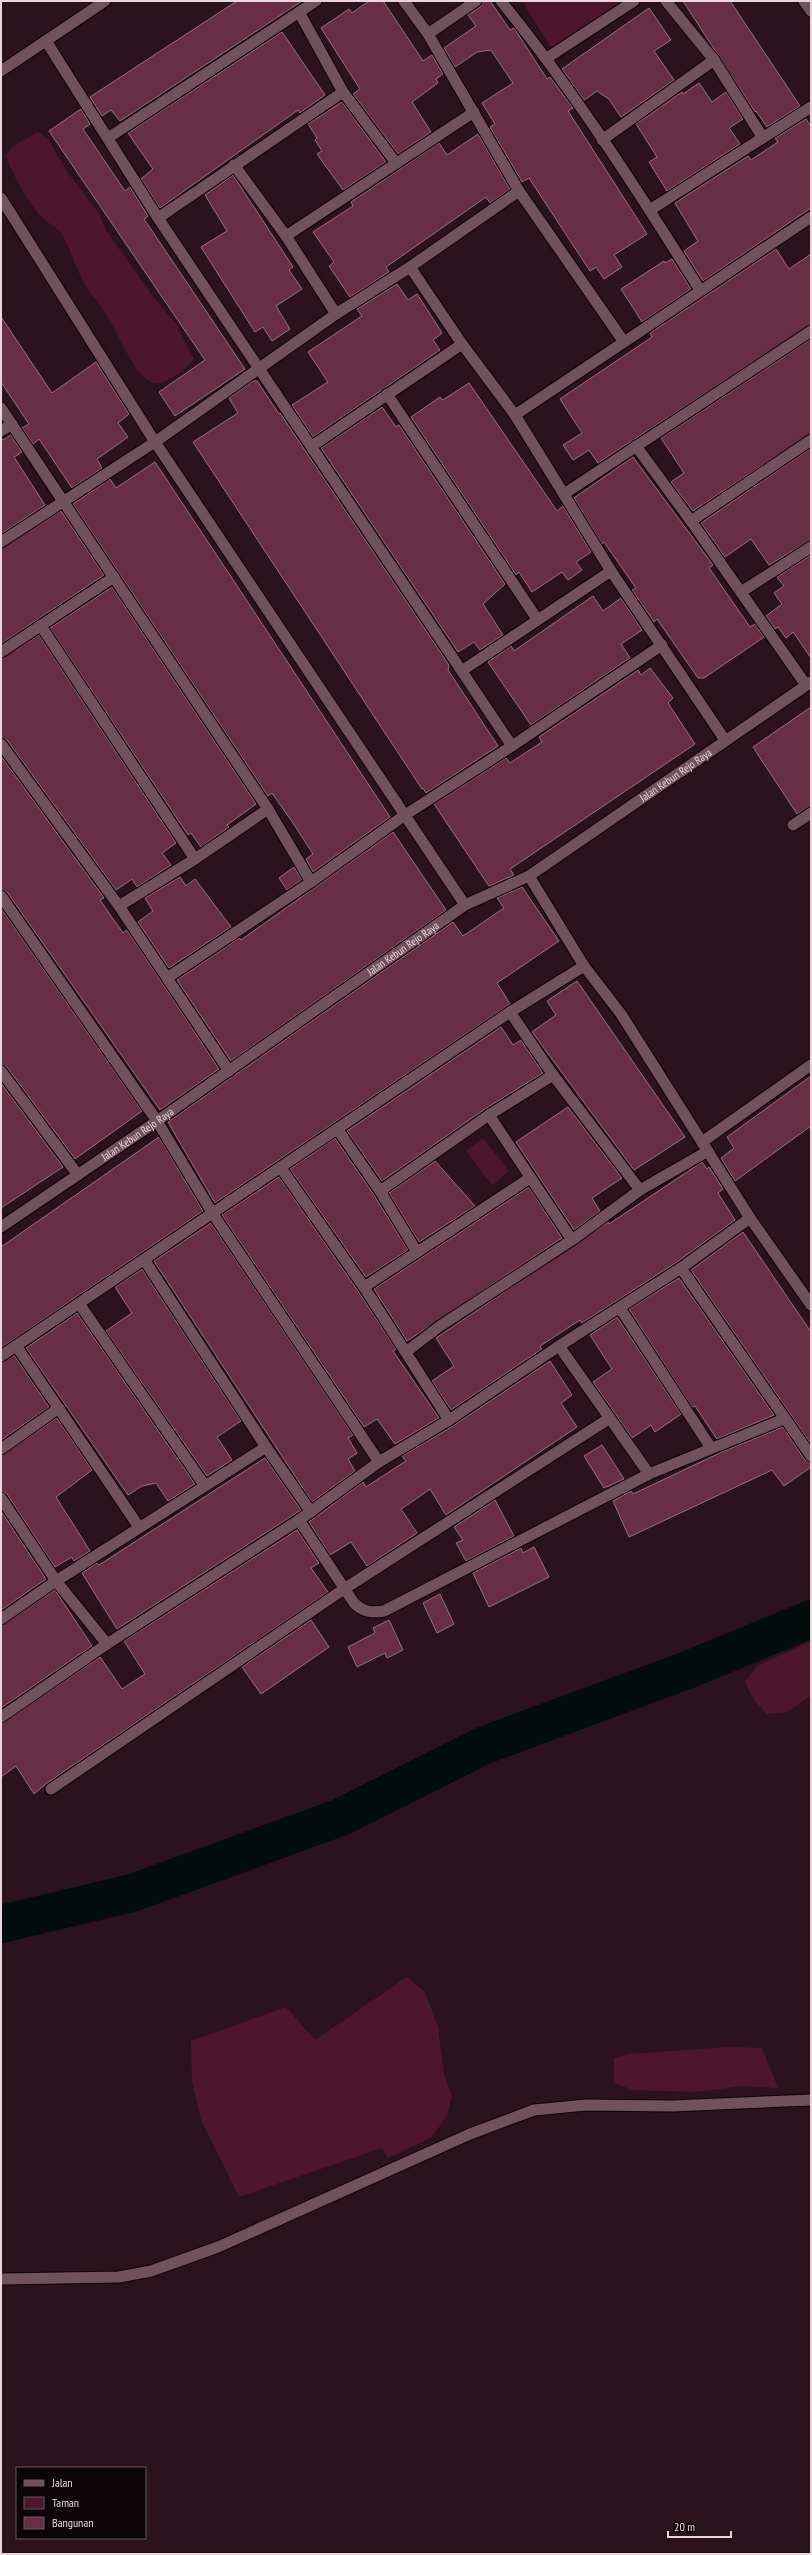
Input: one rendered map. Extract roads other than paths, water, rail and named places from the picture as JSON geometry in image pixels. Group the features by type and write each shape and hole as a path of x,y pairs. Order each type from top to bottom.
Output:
{"street":[{"path":"1,71 105,1"},
{"path":"108,138 316,1"},
{"path":"404,1 428,34 519,191 624,342"},
{"path":"428,34 476,1"},
{"path":"501,1 547,58 650,210 700,290"},
{"path":"547,58 634,1"},
{"path":"666,1 714,60 763,138"},
{"path":"804,1 811,11"},
{"path":"300,12 343,92 396,163"},
{"path":"46,41 158,218 463,670 512,746"},
{"path":"602,140 714,60"},
{"path":"158,218 343,92"},
{"path":"650,210 811,107"},
{"path":"286,236 474,112"},
{"path":"234,165 286,236 336,314"},
{"path":"1,542 156,442 336,314 410,267 519,191"},
{"path":"1,198 156,442 465,905"},
{"path":"515,415 700,290 811,218"},
{"path":"410,267 462,344 515,415 610,571 726,740"},
{"path":"564,494 811,331"},
{"path":"312,446 462,344"},
{"path":"387,394 537,619"},
{"path":"1,408 64,500 268,809 311,882"},
{"path":"1,431 12,424"},
{"path":"692,521 811,440"},
{"path":"636,446 692,521 808,684"},
{"path":"742,592 811,547"},
{"path":"463,670 610,571"},
{"path":"1,652 114,577"},
{"path":"41,626 195,859"},
{"path":"167,978 311,882 405,815 512,746 662,645"},
{"name":"Jalan Kebun Rejo Raya","path":"1,1227 157,1121 465,905 529,876 808,684"},
{"path":"1,744 119,906 229,1071"},
{"path":"119,906 195,859 268,809"},
{"path":"793,825 811,813"},
{"path":"529,876 584,966 621,1014 750,1218 811,1305"},
{"path":"1,896 157,1121 213,1214 379,1462"},
{"path":"1,1356 80,1305 510,1012 584,966"},
{"path":"510,1012 553,1075 640,1190"},
{"path":"406,1352 440,1326 572,1240 640,1190 705,1146 811,1065"},
{"path":"1,1071 5,1087 50,1134 78,1175"},
{"path":"380,1191 489,1115 553,1075"},
{"path":"489,1115 572,1240"},
{"path":"338,1130 380,1191 417,1252"},
{"path":"281,1168 364,1287 448,1420"},
{"path":"364,1287 530,1178"},
{"path":"1,1717 107,1644 311,1512 379,1462 448,1420 559,1346 681,1268 750,1218"},
{"path":"145,1261 266,1447 311,1512"},
{"path":"681,1268 811,1456"},
{"path":"80,1305 205,1486"},
{"path":"620,1308 711,1448"},
{"path":"17,1346 139,1527"},
{"path":"559,1346 649,1474"},
{"path":"1,1449 59,1408"},
{"path":"51,1789 344,1589 610,1418"},
{"path":"299,1520 344,1589 362,1610 375,1612 384,1611 649,1474 784,1419"},
{"path":"1,1619 56,1580 266,1447"},
{"path":"1,1498 56,1580 107,1644"},
{"path":"1,2278 120,2277 151,2271 218,2247 470,2134 534,2110 586,2105 672,2106 811,2100"}],"waterway":[{"path":"1,1924 132,1893 341,1817 482,1746 690,1669 811,1619"}]}
